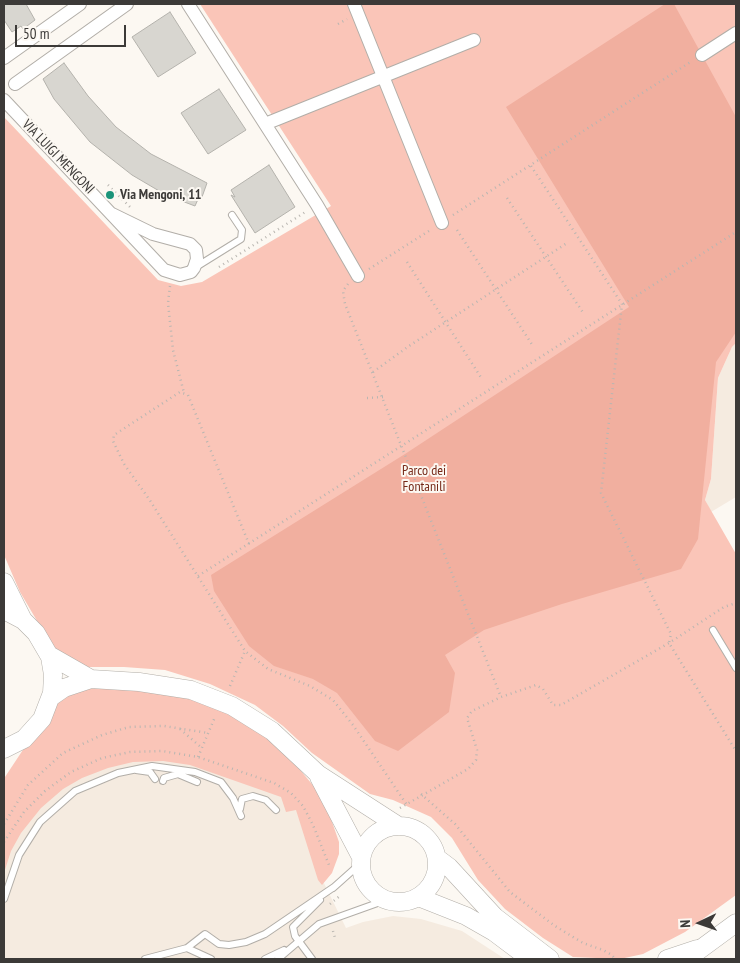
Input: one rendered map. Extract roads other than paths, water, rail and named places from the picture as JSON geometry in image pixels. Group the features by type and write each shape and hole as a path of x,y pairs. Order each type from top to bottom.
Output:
{"street":[{"path":"4,58 80,4"},
{"path":"15,84 127,4"},
{"path":"188,4 317,205 358,276"},
{"path":"354,4 442,223"},
{"path":"702,55 736,33"},
{"path":"265,124 474,40"},
{"name":"VIA LUIGI MENGONI","path":"4,100 164,270 172,274 185,274 194,268 198,260 196,250 190,244 153,234 112,214"},
{"path":"4,582 23,620"},
{"path":"4,610 23,620 36,633 49,655 53,675 51,697 46,710 37,726 10,746 4,763"},
{"path":"49,655 91,678 139,682 191,690 232,706 272,731 318,774 399,817 426,836 434,847 437,858 434,880 426,892 405,902 386,900 377,896 367,885 363,877 361,860 318,774"},
{"path":"51,697 64,688 91,678"},
{"path":"361,860 366,844 375,834 388,827 399,817"},
{"path":"437,858 449,868 495,918 550,959"},
{"path":"418,897 466,916 494,932 530,959"},
{"path":"687,959 736,923"},
{"path":"667,959 704,946"}],"lane":[{"path":"194,268 241,239 242,230 232,215"},
{"path":"713,630 736,668"},
{"path":"4,899 19,855 40,822 54,807 75,792 94,782 152,766 179,768 221,782 233,798 241,816 240,805 246,796 266,800 276,810"},
{"path":"132,770 150,772 155,780"},
{"path":"163,781 164,778 178,774 197,782"},
{"path":"312,959 293,932 295,923 361,860"},
{"path":"145,959 186,948 205,934 218,944 230,945 246,942 265,934 334,887"},
{"path":"278,959 319,924 386,900"},
{"path":"264,959 298,941"},
{"path":"186,948 212,959"}],"place":[{"name":"Via Mengoni, 11","path":"110,195"}],"park label":[{"name":"Parco dei Fontanili","path":"424,480"}]}
